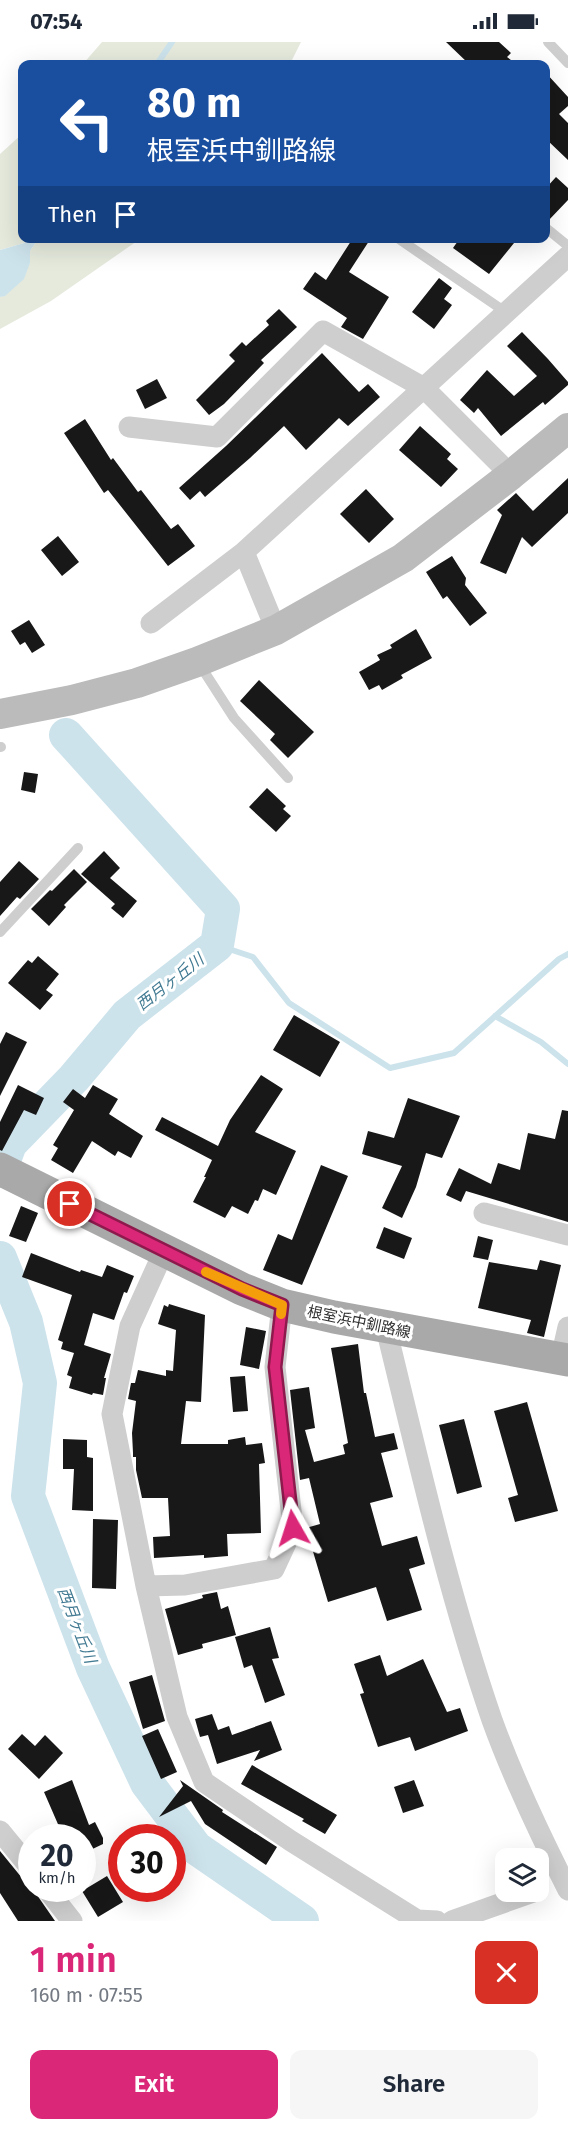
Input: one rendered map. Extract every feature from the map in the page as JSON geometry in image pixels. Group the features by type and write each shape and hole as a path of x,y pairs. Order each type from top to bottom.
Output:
{"main road":[{"name":"根室浜中釧路線","path":"7,1173 242,1289 282,1305 386,1328 566,1348"}],"street":[{"path":"150,623 244,552 568,256"},
{"path":"129,427 217,436 323,331 424,388 511,475"},
{"path":"0,714 72,700 137,683 276,630 403,558 568,428"},
{"path":"244,552 276,630"},
{"path":"484,1213 568,1235"},
{"path":"164,1251 130,1326 112,1414 146,1587 177,1717 204,1782 291,1841 417,1920 438,1921"},
{"path":"146,1587 185,1585 274,1569 293,1528 275,1367 282,1305"},
{"path":"386,1328 420,1470 458,1611 489,1710 523,1797 566,1885 549,1887"},
{"path":"0,1831 18,1853"},
{"path":"57,1902 72,1921"},
{"path":"452,1921 505,1902"}],"lane":[{"path":"548,42 568,63"},
{"path":"550,231 568,246"},
{"path":"405,243 507,313"},
{"path":"197,662 234,718 288,778"},
{"path":"0,932 78,848"}],"shaded area":[{"path":"102,42 301,42 292,60 86,60"},
{"path":"18,138 18,243 24,243 0,250 0,154"},
{"path":"35,243 134,243 51,301 0,329 0,297 5,295 30,263 30,251"}],"water":[{"path":"24,243 35,243 30,251 30,263 24,279 5,296 0,297 0,250"}],"building":[{"path":"446,42 499,42 511,53 507,57 511,60 465,60"},
{"path":"550,77 568,97 568,106 559,114 568,123 568,160 550,143"},
{"path":"556,177 568,188 568,200 550,219 550,184"},
{"path":"350,243 368,243 349,272 389,297 363,339 341,327 347,318 303,289 315,272 326,280"},
{"path":"456,243 514,243 489,274 453,248"},
{"path":"439,278 452,288 444,299 452,305 434,329 412,312"},
{"path":"279,309 297,327 261,360 264,363 224,404 209,415 196,400 235,361 229,355 242,342 246,346 269,325 266,321"},
{"path":"522,332 568,382 568,385 545,405 543,402 501,436 478,408 474,413 460,400 487,370 514,396 537,376 507,346"},
{"path":"322,353 359,392 368,384 380,397 348,426 339,418 306,450 284,426 205,497 200,491 190,500 179,488"},
{"path":"157,379 167,398 145,409 136,390"},
{"path":"85,419 111,460 113,458 138,492 141,490 171,529 178,524 195,546 168,566 108,490 104,493 64,433"},
{"path":"420,426 451,454 447,459 458,469 441,487 399,450"},
{"path":"568,478 568,513 532,547 522,537 506,574 480,563 502,515 497,510 516,493 533,511"},
{"path":"366,489 394,519 369,543 340,514"},
{"path":"58,536 79,562 62,576 41,550"},
{"path":"452,556 466,578 465,585 487,613 470,626 447,596 443,599 426,572"},
{"path":"29,620 45,645 32,653 25,642 20,645 11,631"},
{"path":"416,629 432,658 401,675 403,678 382,690 379,685 369,690 359,672 380,660 377,655 392,648 390,645"},
{"path":"259,680 314,732 288,758 270,740 275,734 240,701"},
{"path":"24,772 38,774 35,793 21,790"},
{"path":"267,788 286,806 283,809 291,816 276,832 249,807"},
{"path":"104,851 120,868 110,878 137,901 123,918 111,908 115,904 81,874"},
{"path":"19,861 39,879 20,899 17,897 0,916 0,882"},
{"path":"74,869 87,882 64,905 66,907 49,926 31,909"},
{"path":"38,956 59,974 46,990 53,995 40,1010 8,983 28,960 32,963"},
{"path":"294,1015 340,1042 320,1077 273,1050"},
{"path":"6,1032 27,1042 0,1096 0,1044"},
{"path":"261,1075 283,1089 255,1132 296,1151 276,1195 263,1189 258,1201 255,1200 248,1214 232,1206 225,1218 193,1202 212,1160 155,1130 162,1117 218,1146 230,1120"},
{"path":"18,1085 44,1098 36,1115 24,1110 2,1151 0,1150 0,1122"},
{"path":"93,1085 118,1099 109,1114 143,1136 131,1158 118,1151 115,1156 92,1141 73,1173 51,1160 58,1148 53,1145 74,1110 63,1102 73,1089 85,1098"},
{"path":"408,1098 460,1116 442,1158 426,1153 416,1187 402,1218 382,1208 402,1166 362,1154 368,1131 394,1138"},
{"path":"562,1110 568,1111 568,1222 466,1191 461,1202 446,1195 459,1168 491,1184 498,1163 520,1170 528,1133 555,1139"},
{"path":"321,1165 348,1176 302,1285 263,1270 278,1234 292,1240"},
{"path":"21,1206 38,1213 26,1242 9,1236"},
{"path":"384,1227 412,1238 404,1259 376,1248"},
{"path":"478,1236 493,1240 488,1260 473,1257"},
{"path":"31,1253 80,1272 81,1270 102,1277 107,1265 134,1276 127,1293 124,1292 114,1320 93,1313 84,1345 111,1354 104,1378 106,1378 103,1395 93,1393 92,1395 69,1388 72,1377 67,1375 74,1353 61,1349 63,1342 58,1340 72,1295 22,1277"},
{"path":"540,1260 561,1265 544,1337 527,1333 531,1320 478,1308 489,1262 537,1270"},
{"path":"169,1304 205,1315 201,1402 186,1401 181,1444 228,1444 228,1440 245,1437 246,1445 262,1443 265,1463 259,1464 261,1533 227,1534 228,1556 154,1558 153,1537 170,1536 168,1498 142,1498 136,1470 136,1457 133,1457 132,1433 136,1401 128,1399 131,1383 135,1383 138,1370 166,1376 166,1370 173,1371 176,1330 158,1324 164,1305 168,1307"},
{"path":"246,1327 266,1331 259,1369 240,1365"},
{"path":"358,1344 364,1393 366,1393 375,1437 394,1433 398,1449 381,1453 393,1497 370,1503 382,1546 417,1536 425,1564 409,1569 422,1610 387,1621 376,1587 328,1602 306,1528 320,1524 309,1478 300,1480 290,1390 309,1387 315,1428 305,1430 314,1462 345,1454 343,1445 348,1443 331,1348"},
{"path":"245,1376 248,1411 233,1412 230,1377"},
{"path":"527,1402 558,1511 515,1522 508,1498 518,1495 494,1411"},
{"path":"464,1419 482,1487 457,1494 439,1425"},
{"path":"63,1439 87,1440 87,1457 93,1458 93,1511 72,1510 74,1469 63,1469"},
{"path":"93,1519 118,1520 116,1589 92,1588"},
{"path":"217,1592 221,1609 228,1606 236,1635 202,1644 203,1648 178,1655 165,1609 203,1598 202,1595"},
{"path":"270,1627 279,1658 272,1659 285,1695 265,1703 252,1665 244,1668 235,1637"},
{"path":"380,1655 387,1676 423,1659 447,1712 460,1708 468,1731 415,1751 410,1737 378,1747 360,1694 364,1693 354,1664"},
{"path":"152,1675 165,1721 143,1729 129,1682"},
{"path":"212,1714 218,1730 229,1726 232,1735 271,1721 282,1750 254,1761 260,1750 217,1764 208,1735 200,1737 195,1719"},
{"path":"158,1729 177,1772 161,1779 142,1736"},
{"path":"22,1734 35,1746 45,1735 63,1753 39,1779 8,1749"},
{"path":"252,1765 337,1815 325,1834 302,1821 304,1819 241,1784"},
{"path":"72,1780 89,1824 58,1824 44,1792"},
{"path":"180,1780 223,1810 222,1812 277,1847 266,1865 205,1824 191,1801 159,1817 183,1786"},
{"path":"414,1780 424,1806 403,1813 394,1787"},
{"path":"96,1824 103,1838 103,1844 96,1847"},
{"path":"0,1851 18,1873 18,1902 42,1902 55,1921 18,1921 0,1893"},
{"path":"107,1876 108,1902 123,1902 98,1917 89,1902 96,1902 96,1883"}],"waterway":[{"name":"西月ヶ丘川","path":"160,60 172,42"},
{"name":"西月ヶ丘川","path":"0,1171 10,1144 74,1078 127,1015 217,945 223,909 66,735"},
{"path":"217,945 253,957 289,1003 390,1068 454,1053 559,959 568,954"},
{"path":"495,1016 541,1042 568,1064"},
{"name":"西月ヶ丘川","path":"0,1258 26,1322 40,1383 28,1496 93,1668 147,1783 196,1848 302,1921"}],"slow traffic":[{"path":"206,1272 282,1305 281,1314"}],"route":[{"path":"70,1204 242,1289 282,1305 275,1367 293,1528"}]}
